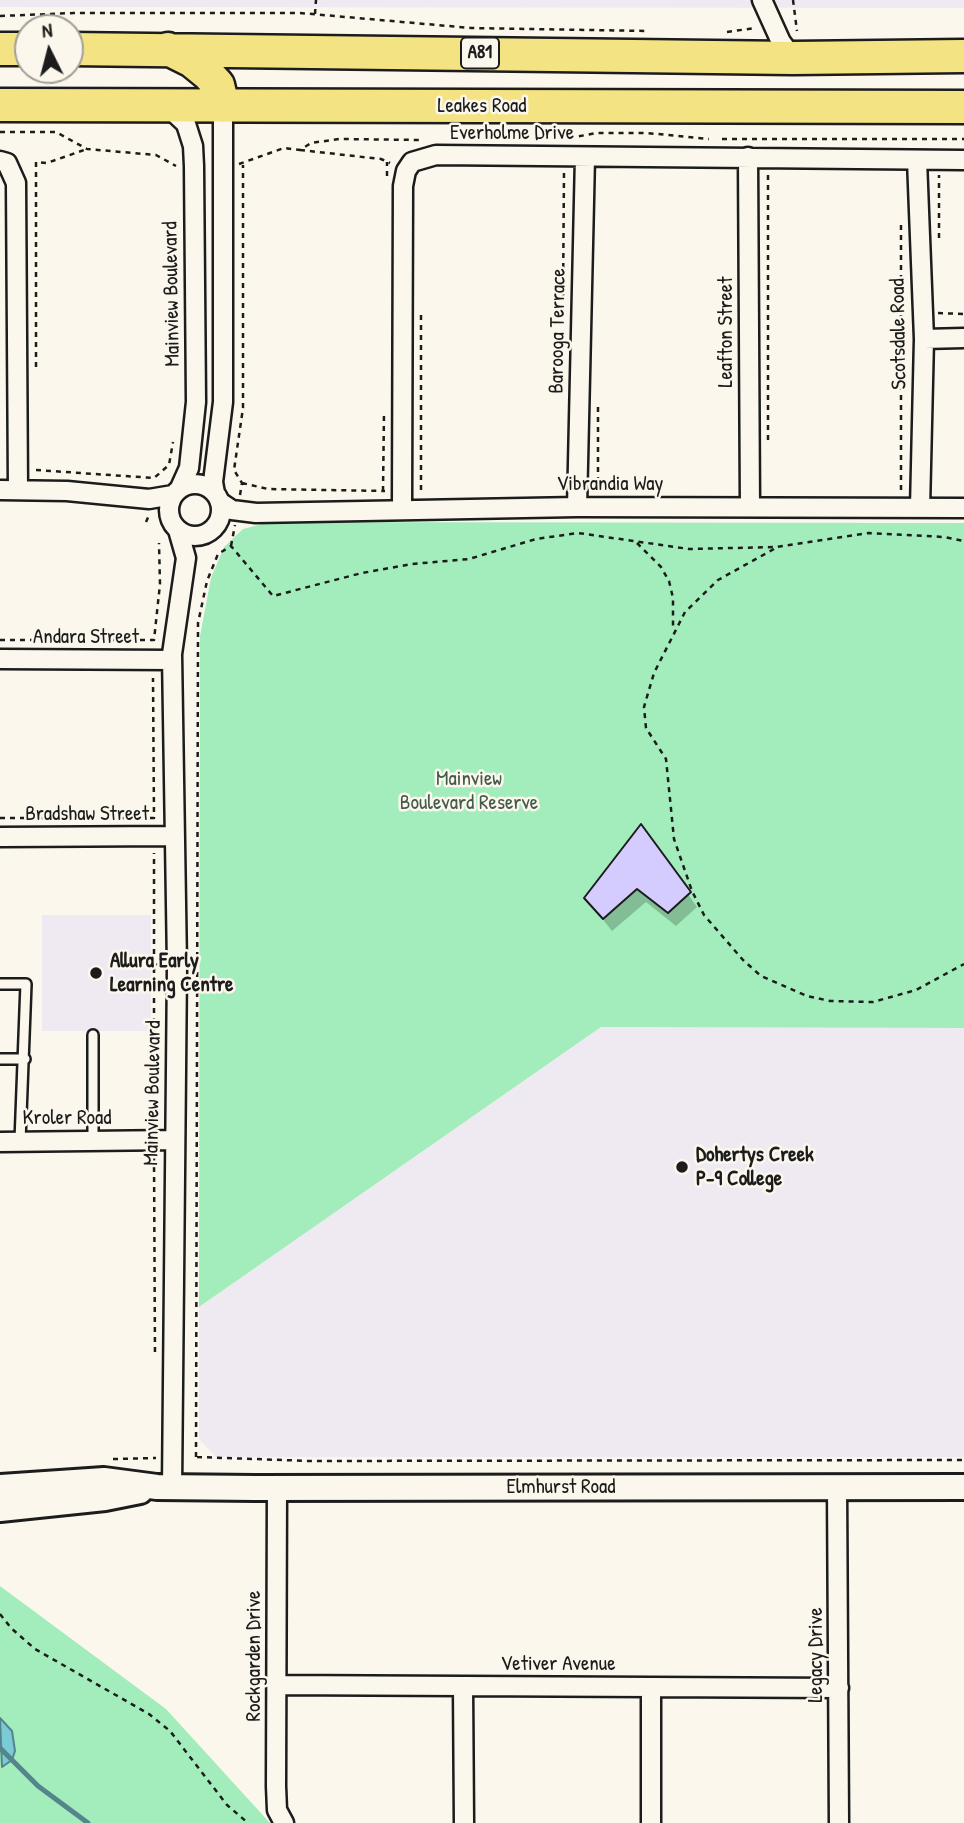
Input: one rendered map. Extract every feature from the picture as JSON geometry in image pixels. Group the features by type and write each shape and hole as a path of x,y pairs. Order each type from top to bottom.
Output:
{"highway":[{"name":"A81","path":"84,49 795,44 964,57"},
{"path":"167,49 192,61 208,74 218,85 223,106"},
{"name":"Leakes Road","path":"0,105 964,107"}],"street":[{"path":"762,0 774,27 795,44"},
{"name":"Mainview Boulevard","path":"167,106 186,124 194,166 196,402 189,468 176,492"},
{"path":"102,495 148,509 192,536 212,530 221,515 213,482 223,402 223,106"},
{"name":"Everholme Drive","path":"406,172 416,160 436,155 748,157 917,166 964,160"},
{"name":"Barooga Terrace","path":"577,506 585,156"},
{"name":"Leafton Street","path":"748,157 750,507"},
{"path":"0,161 7,163 16,183 9,320 18,469 9,490 149,499 198,484 217,498"},
{"name":"Scotsdale Road","path":"917,166 924,339 920,500"},
{"path":"402,510 403,186 406,172"},
{"path":"924,339 964,338"},
{"path":"174,525 168,510 176,492"},
{"name":"Vibrandia Way","path":"217,498 232,510 256,513 577,506 750,507 920,500 964,509"},
{"name":"Vibrandia Way","path":"212,530 256,513"},
{"name":"Mainview Boulevard","path":"165,1487 172,1457 177,966 172,660 186,558 174,525"},
{"name":"Mainview Boulevard","path":"184,575 196,545 212,530"},
{"name":"Andara Street","path":"0,659 172,660"},
{"name":"Bradshaw Street","path":"0,837 174,836"},
{"name":"Kroler Road","path":"0,1142 175,1140"},
{"name":"Elmhurst Road","path":"0,1486 104,1480 165,1487 278,1488 964,1487"},
{"name":"Legacy Drive","path":"837,1486 839,1823"},
{"name":"Elmhurst Road","path":"0,1509 105,1498 165,1487"},
{"name":"Rockgarden Drive","path":"278,1488 276,1793 277,1810 284,1823"},
{"name":"Vetiver Avenue","path":"276,1685 839,1688"},
{"path":"463,1686 464,1823"},
{"path":"651,1687 651,1823"}],"lane":[{"path":"0,984 26,984 20,1142"},
{"path":"93,1035 93,1141"},
{"path":"0,1059 25,1059"}],"path":[{"path":"315,15 316,0"},
{"path":"793,0 795,44"},
{"path":"0,16 74,13 315,15 471,28 656,31"},
{"path":"722,33 774,27"},
{"path":"0,132 57,132 87,149"},
{"path":"221,166 243,164 284,148"},
{"path":"36,375 36,162 47,163 87,149 156,155 177,166 194,166"},
{"path":"300,150 381,159 406,172"},
{"path":"242,483 234,470 243,408 243,164"},
{"path":"917,166 939,172"},
{"path":"768,172 768,450"},
{"path":"901,214 901,491 920,500"},
{"path":"421,311 421,492"},
{"path":"938,313 964,314"},
{"path":"18,469 154,478 169,464 174,436"},
{"path":"196,1457 198,623 207,581 218,554 231,546 273,596 362,573 412,564 469,559 536,540 568,535 601,535 689,549 776,547 869,533 921,535 964,541"},
{"path":"0,640 154,640 160,584 159,542"},
{"path":"638,542 661,567 668,581 673,598 673,632"},
{"path":"776,547 718,580 685,612 654,673 644,718 666,759 674,839 681,865 704,915 722,937 761,976 785,988 830,1001 873,1002 916,990 964,964"},
{"path":"0,818 154,818 153,678"},
{"path":"141,853 154,853 155,1361"},
{"path":"154,964 199,967"},
{"path":"108,1459 196,1457 310,1461 964,1460"},
{"path":"0,1614 10,1628 35,1649 149,1714 170,1731 227,1805 248,1823"}],"shaded area":[{"path":"0,0 964,0 964,8 0,7"},
{"name":"Allura Early Learning Centre","path":"42,915 151,915 151,1031 42,1031"},
{"name":"Dohertys Creek P-9 College","path":"601,1027 964,1028 964,1457 216,1457 199,1439 199,1307"}],"green space":[{"name":"Mainview Boulevard Reserve","path":"270,522 964,523 964,1028 601,1027 199,1307 200,636 211,578 224,547 243,529"},
{"path":"0,1586 166,1709 270,1823 0,1823"}],"water":[{"path":"0,1718 12,1731 15,1751 12,1760 2,1767"}],"building":[{"path":"641,824 691,892 668,913 637,889 603,919 584,898"}],"waterway":[{"path":"0,1748 38,1786 88,1823"}],"place":[{"name":"Allura Early Learning Centre","path":"96,973"},
{"name":"Dohertys Creek P-9 College","path":"682,1167"}]}
